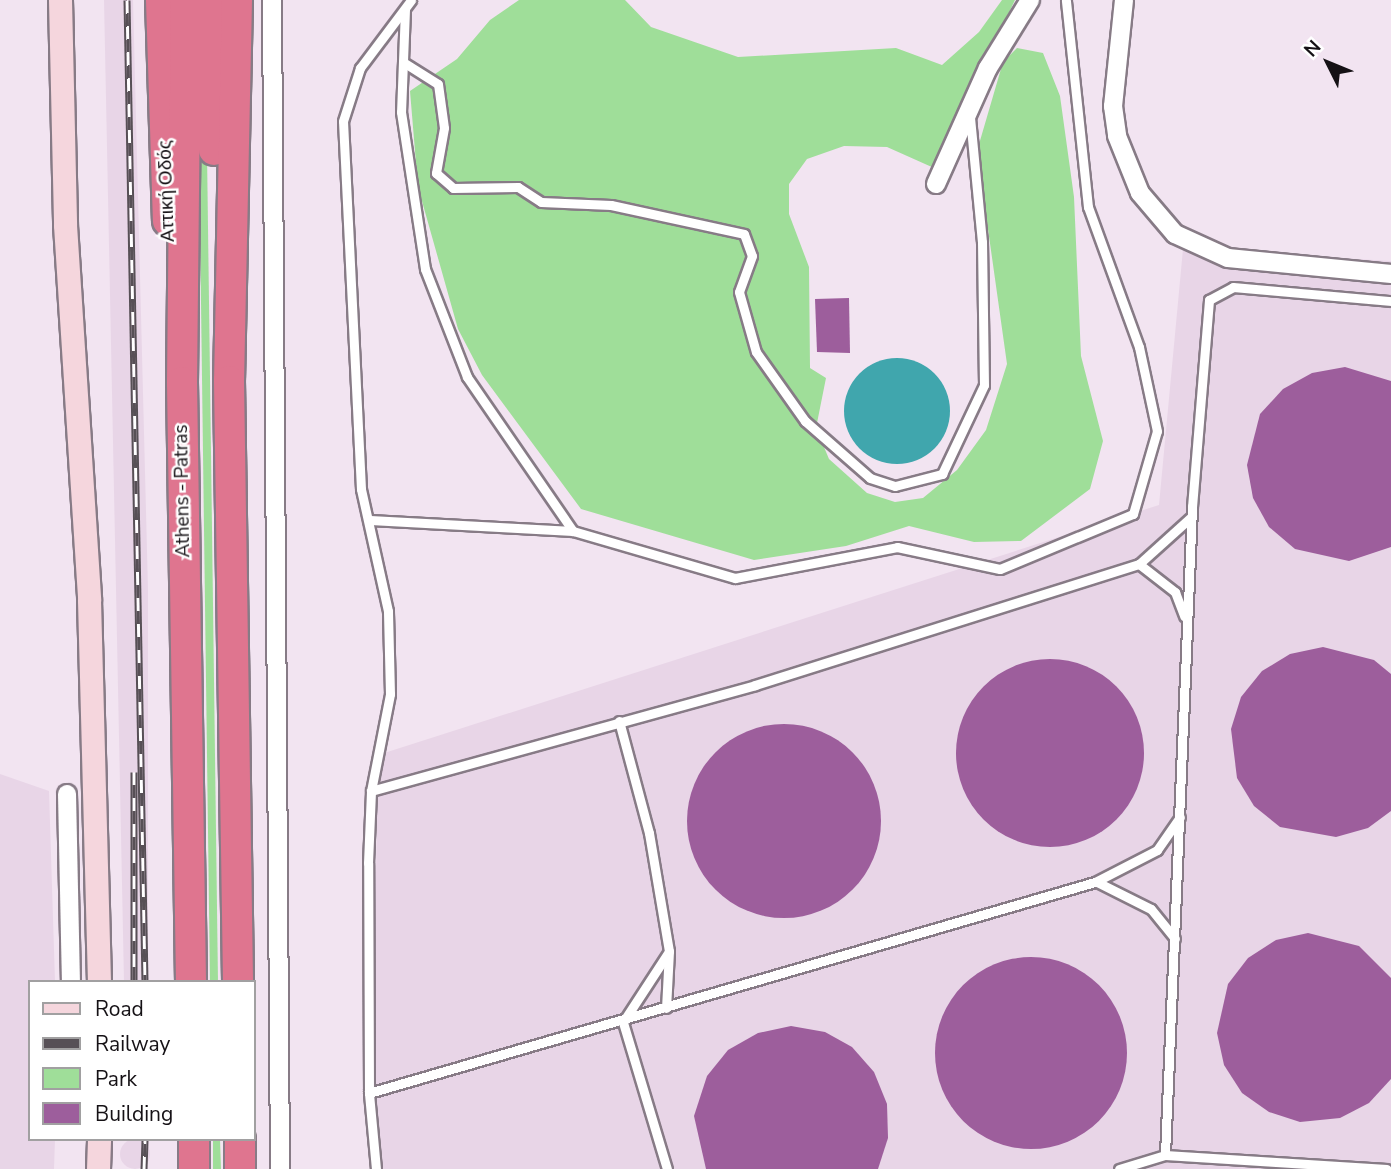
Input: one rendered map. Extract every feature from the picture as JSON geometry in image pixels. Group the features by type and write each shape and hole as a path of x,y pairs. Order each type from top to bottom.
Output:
{"highway":[{"name":"Αττική Οδός","path":"161,0 169,252 182,382"},
{"name":"Athens - Patras","path":"186,0 182,382 191,980"},
{"path":"214,0 215,253 229,381"},
{"path":"237,0 229,381 238,980"},
{"path":"194,1141 194,1169"},
{"path":"240,1141 240,1169"}],"street":[{"path":"60,0 65,225 89,600 99,980"},
{"path":"272,0 279,1169"},
{"path":"936,184 969,109 1030,0"},
{"path":"1124,0 1113,106 1117,136 1140,192 1175,234 1228,258 1391,274"},
{"path":"67,794 71,980"},
{"path":"98,1169 99,1141"}],"lane":[{"path":"376,1169 369,1093 371,791 390,694 386,586 361,489 343,121 360,68 405,4 411,0"},
{"path":"370,520 573,531 735,578 897,547 1000,569 1132,514 1157,431 1139,347 1088,207 1066,0"},
{"path":"405,4 401,112 412,199 425,269 448,335 523,466 573,531"},
{"path":"403,62 438,84 444,128 436,173 453,188 518,187 541,202 611,205 744,234 752,256 739,292 757,352 805,421 870,478 895,486 942,474 984,385 982,242 969,109"},
{"path":"1165,1155 1192,516 1209,300 1233,287 1391,301"},
{"path":"371,791 619,721 1139,564 1173,540 1192,516"},
{"path":"1139,564 1175,592 1187,627"},
{"path":"619,721 649,833 669,951 666,1008"},
{"path":"369,1093 623,1022 1095,882 1157,850 1181,815"},
{"path":"1095,882 1131,894 1175,939"},
{"path":"667,1169 623,1022 669,951"},
{"path":"1119,1169 1165,1155 1387,1169"}],"shaded area":[{"path":"104,0 133,0 148,590 148,980 124,980"},
{"path":"1183,249 1391,261 1391,1169 371,1169 378,755 1159,505"},
{"path":"0,774 49,791 55,980 28,980 28,1141 55,1141 54,1169 0,1169"},
{"path":"127,1141 143,1141 149,1148 149,1160 141,1168 129,1168 121,1160 121,1148"}],"green space":[{"path":"197,0 205,0 218,980 210,980"},
{"path":"519,0 625,0 651,27 738,57 896,48 942,65 979,32 1002,0 1015,0 934,168 887,147 844,146 807,159 789,184 789,214 809,267 810,368 826,378 816,428 829,459 867,493 895,502 923,498 957,470 986,430 1007,364 977,151 1003,62 1017,48 1043,53 1060,96 1074,197 1081,356 1103,441 1090,489 1021,541 974,542 909,526 846,546 754,560 581,509 482,375 458,329 418,187 410,91 457,59 490,20"},
{"path":"213,1141 220,1141 221,1169 213,1169"}],"water":[{"path":"897,358 917,362 934,374 946,391 950,411 946,431 934,448 917,460 897,464 877,460 860,448 848,431 844,411 848,391 860,374 877,362"}],"building":[{"path":"849,298 850,353 817,352 815,299"},
{"path":"1345,367 1391,381 1391,547 1349,561 1295,549 1269,527 1253,498 1247,465 1260,414 1283,389 1312,373"},
{"path":"1323,647 1374,660 1391,674 1391,811 1368,828 1336,837 1280,827 1254,806 1237,778 1231,729 1241,697 1262,671 1290,654"},
{"path":"1050,659 1086,667 1102,675 1116,687 1128,701 1136,717 1144,753 1136,789 1128,805 1116,819 1102,831 1086,839 1050,847 1014,839 998,831 984,819 972,805 964,789 956,753 964,717 972,701 984,687 998,675 1014,667"},
{"path":"784,724 821,732 852,753 873,784 881,821 873,858 852,889 821,910 784,918 747,910 716,889 695,858 687,821 695,784 716,753 747,732"},
{"path":"1308,933 1359,946 1391,978 1391,1079 1369,1103 1340,1118 1300,1122 1269,1112 1242,1093 1224,1065 1217,1033 1228,984 1248,958 1276,940"},
{"path":"1031,957 1068,964 1099,985 1120,1016 1127,1053 1120,1090 1099,1121 1068,1142 1031,1149 994,1142 963,1121 942,1090 935,1053 942,1016 963,985 994,964"},
{"path":"791,1026 825,1032 852,1047 874,1072 887,1104 888,1138 878,1169 706,1169 694,1116 707,1076 728,1050 758,1033"}],"railway":[{"path":"127,0 145,980"},
{"path":"134,772 134,980"},
{"path":"144,1169 145,1141"}]}
